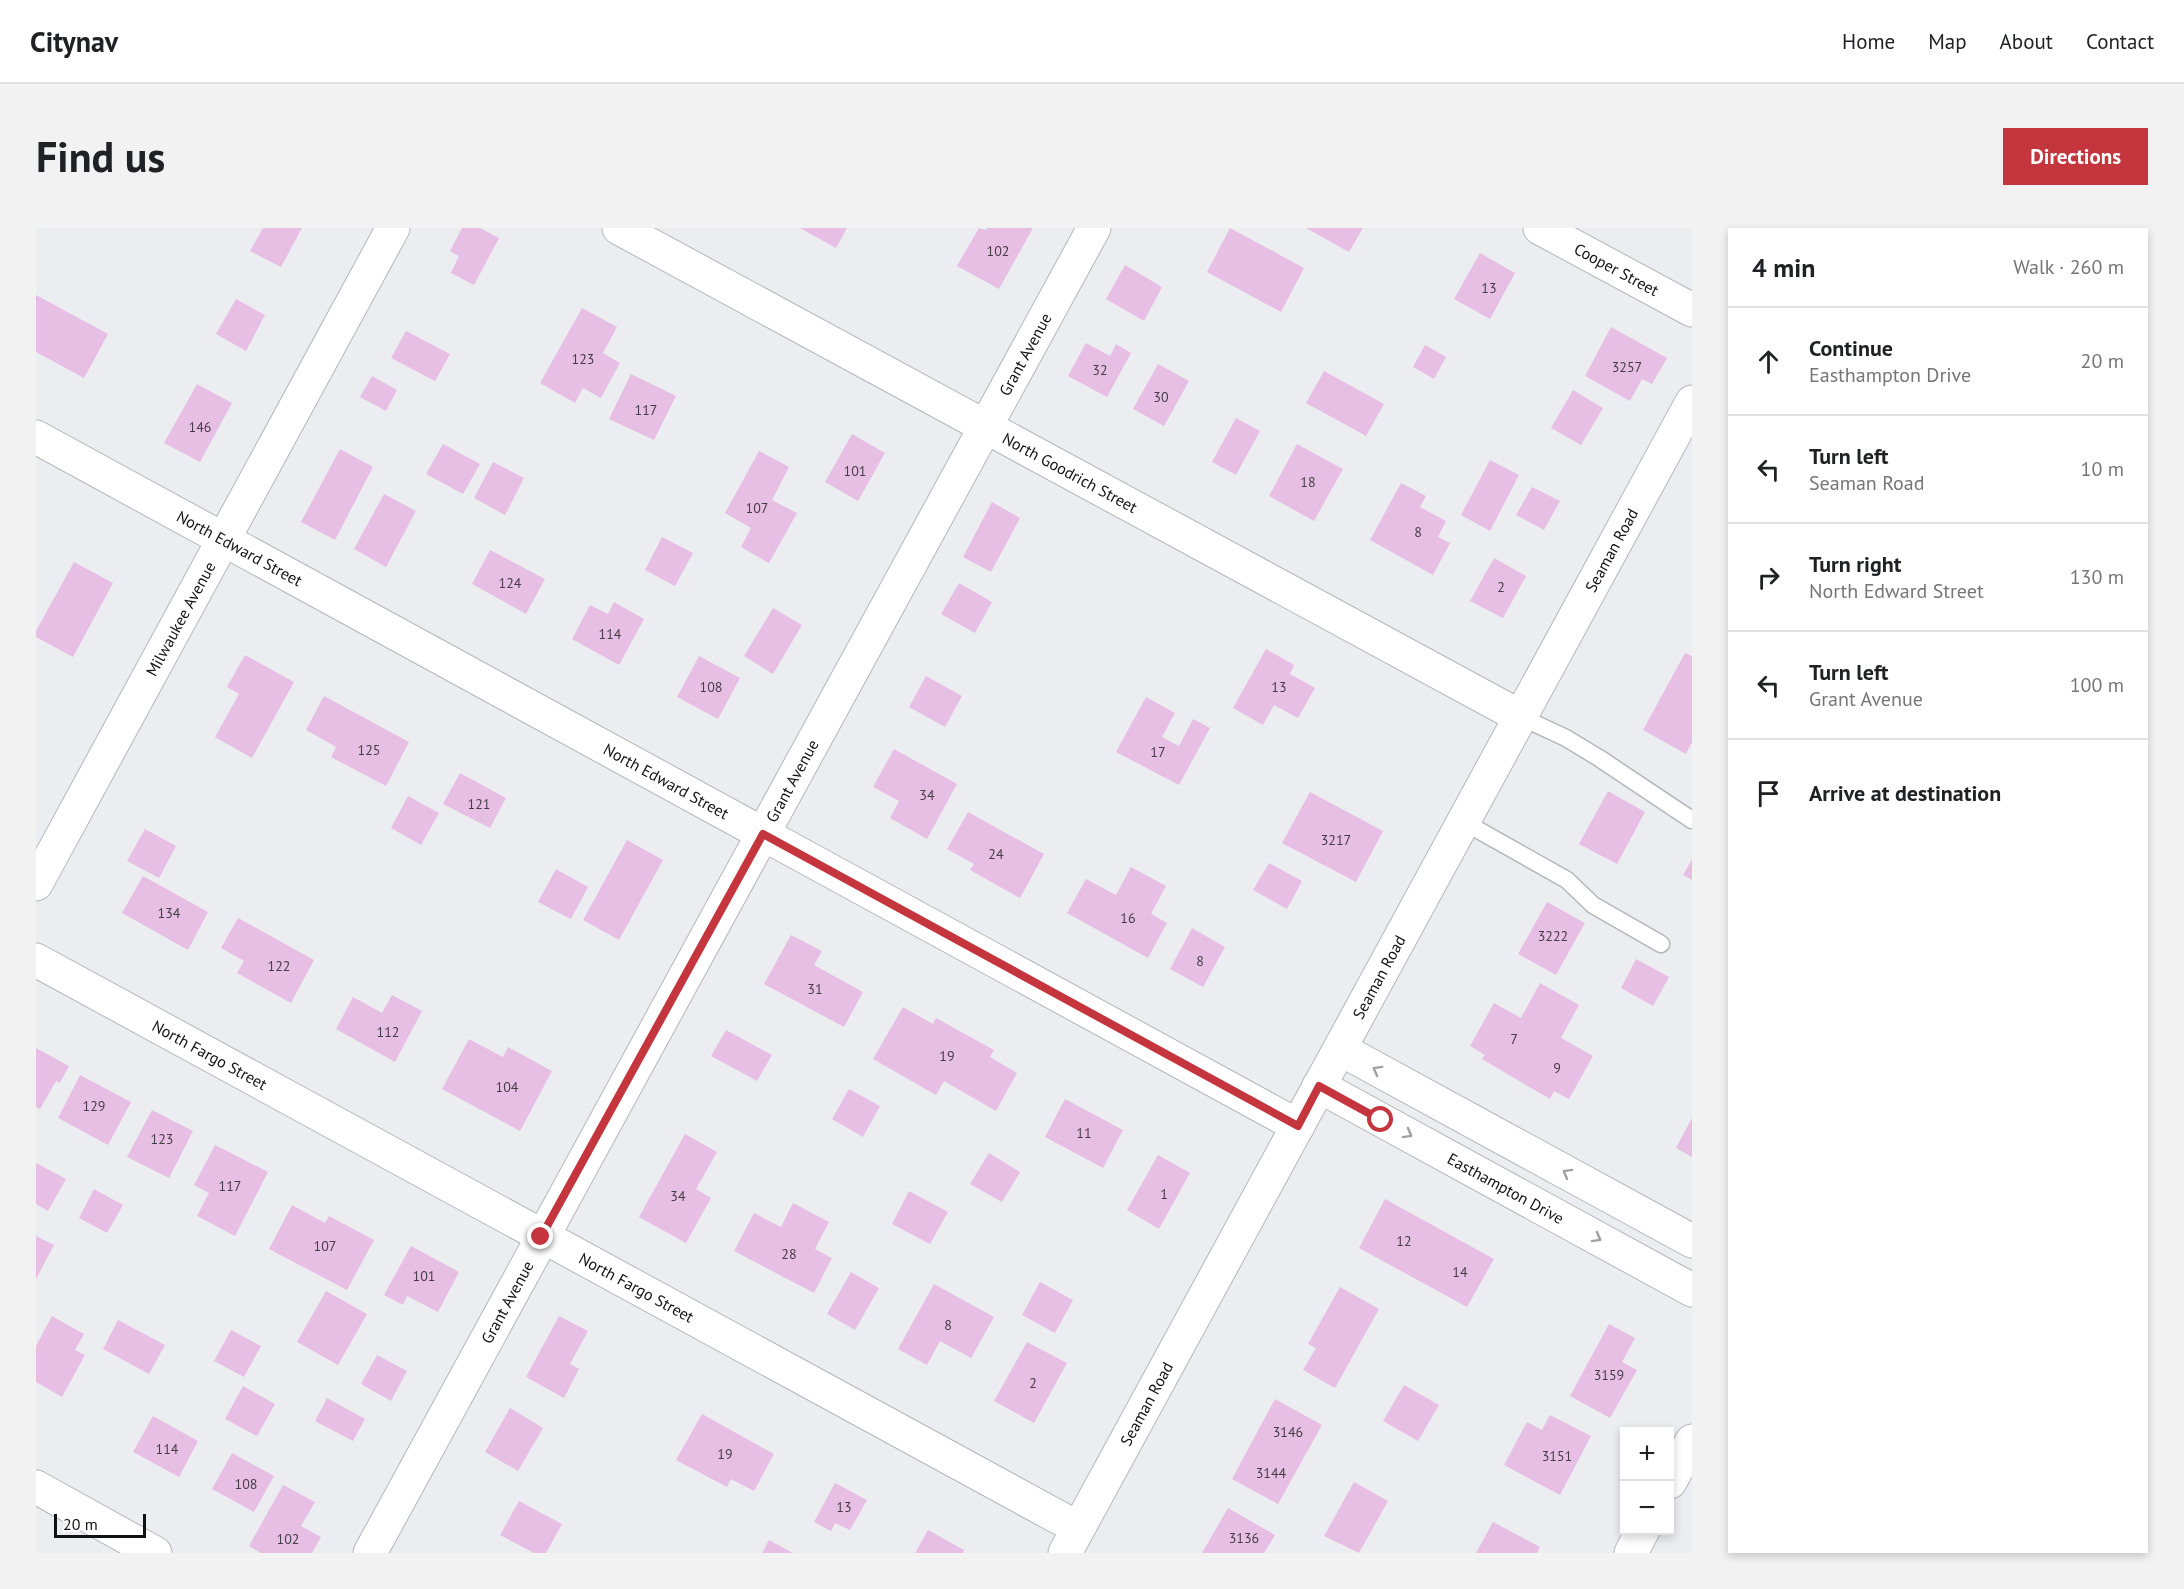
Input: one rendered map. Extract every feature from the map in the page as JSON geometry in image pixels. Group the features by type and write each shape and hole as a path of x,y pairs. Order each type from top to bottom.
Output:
{"street":[{"name":"Milwaukee Avenue","path":"36,884 393,228"},
{"name":"North Goodrich Street","path":"619,228 1521,717"},
{"name":"Grant Avenue","path":"370,1553 1094,228"},
{"name":"Cooper Street","path":"1540,228 1692,310"},
{"name":"Seaman Road","path":"1072,1540 1692,402"},
{"name":"North Edward Street","path":"36,437 1298,1126"},
{"name":"North Fargo Street","path":"36,960 541,1237 1072,1540"},
{"path":"1340,1049 1692,1241"},
{"name":"Easthampton Drive","path":"1319,1086 1692,1290"},
{"path":"1671,1481 1692,1441"},
{"path":"36,1487 155,1553"},
{"path":"1631,1553 1640,1535"}],"lane":[{"path":"1521,717 1566,738 1692,820"},
{"path":"1464,822 1567,880 1593,905 1661,944"}],"building":[{"path":"263,228 302,228 281,267 250,251"},
{"path":"462,228 480,228 499,238 474,285 451,273 459,256 450,251"},
{"path":"800,228 847,228 836,248"},
{"path":"979,228 986,230 987,228 1033,228 999,289 957,266"},
{"path":"1230,228 1304,268 1281,312 1207,272"},
{"path":"1306,228 1363,228 1349,252"},
{"path":"1480,253 1515,273 1490,319 1454,299"},
{"path":"1125,265 1162,287 1144,321 1106,299"},
{"path":"36,295 108,334 84,378 36,352"},
{"path":"236,299 265,315 246,351 216,334"},
{"path":"582,308 617,327 603,353 620,363 601,398 583,388 575,403 540,383"},
{"path":"1611,327 1667,358 1652,384 1642,379 1630,401 1585,376"},
{"path":"406,331 450,354 435,381 391,358"},
{"path":"1086,343 1110,356 1116,344 1131,353 1107,397 1068,376"},
{"path":"1425,345 1446,357 1434,379 1413,367"},
{"path":"1158,364 1189,381 1164,426 1133,409"},
{"path":"1324,371 1384,404 1366,436 1306,403"},
{"path":"631,374 676,396 654,440 609,419"},
{"path":"372,376 397,390 386,411 360,397"},
{"path":"197,384 232,403 200,462 164,443"},
{"path":"1573,390 1603,408 1581,445 1551,428"},
{"path":"1236,418 1260,431 1236,475 1212,462"},
{"path":"852,434 885,453 858,501 825,482"},
{"path":"443,444 480,464 463,494 426,474"},
{"path":"1297,444 1343,469 1314,521 1269,496"},
{"path":"340,449 373,467 335,540 301,522"},
{"path":"759,451 789,467 772,500 797,513 769,563 741,547 751,528 725,513"},
{"path":"1490,460 1519,475 1490,531 1461,515"},
{"path":"493,462 524,478 505,515 474,498"},
{"path":"1401,483 1426,496 1420,507 1446,521 1438,537 1450,543 1433,575 1370,540"},
{"path":"1532,487 1560,501 1544,530 1516,515"},
{"path":"384,494 416,511 386,567 354,549"},
{"path":"992,502 1020,518 991,572 963,557"},
{"path":"662,537 693,553 675,586 645,570"},
{"path":"490,550 545,579 526,614 472,584"},
{"path":"1494,558 1526,576 1503,618 1470,601"},
{"path":"74,562 113,583 73,657 36,637 36,631"},
{"path":"959,583 992,602 975,633 941,614"},
{"path":"614,602 644,619 619,665 572,639 590,605 608,614"},
{"path":"773,608 802,625 773,674 744,656"},
{"path":"1266,649 1294,665 1290,674 1315,688 1298,718 1274,705 1263,725 1233,708"},
{"path":"1685,653 1692,656 1692,742 1686,754 1643,730"},
{"path":"245,655 294,682 252,758 215,737 239,694 227,687"},
{"path":"699,656 740,678 718,719 677,697"},
{"path":"926,676 962,696 945,727 909,707"},
{"path":"324,696 409,742 386,786 331,757 336,747 306,730"},
{"path":"1146,697 1175,713 1162,737 1179,746 1193,719 1210,728 1179,785 1116,752"},
{"path":"894,749 957,784 927,839 890,818 899,801 873,787"},
{"path":"460,773 506,798 490,828 443,804"},
{"path":"1608,791 1645,812 1617,864 1579,844"},
{"path":"1310,792 1383,831 1356,882 1282,843"},
{"path":"408,796 439,813 421,845 391,828"},
{"path":"968,812 1044,854 1020,898 970,870 974,864 947,849"},
{"path":"145,829 176,846 159,878 127,861"},
{"path":"627,840 663,860 619,940 583,920"},
{"path":"1692,859 1692,880 1683,875"},
{"path":"1269,863 1302,881 1287,909 1253,890"},
{"path":"1131,867 1166,886 1151,914 1167,923 1148,958 1067,913 1086,879 1116,895"},
{"path":"556,869 588,887 571,919 538,902"},
{"path":"143,876 208,912 188,950 122,913"},
{"path":"1547,902 1585,923 1556,975 1518,954"},
{"path":"238,918 314,960 291,1003 237,973 244,961 221,948"},
{"path":"1192,928 1225,947 1203,987 1170,969"},
{"path":"791,935 822,951 814,965 863,992 844,1027 764,984"},
{"path":"1636,959 1669,977 1653,1006 1621,988"},
{"path":"1540,983 1579,1005 1561,1038 1593,1056 1569,1099 1554,1091 1550,1099 1482,1059 1485,1055 1470,1046 1494,1003 1521,1018"},
{"path":"392,995 422,1011 395,1062 336,1029 353,997 382,1013"},
{"path":"903,1007 933,1024 936,1018 994,1050 990,1057 1017,1073 996,1111 944,1081 936,1095 873,1059"},
{"path":"726,1030 772,1055 757,1081 711,1056"},
{"path":"469,1039 503,1057 508,1047 552,1071 520,1131 442,1089"},
{"path":"36,1048 69,1066 60,1083 56,1081 40,1109 36,1107"},
{"path":"80,1075 131,1102 108,1145 58,1118"},
{"path":"849,1089 880,1106 863,1137 832,1119"},
{"path":"1065,1099 1123,1130 1103,1168 1045,1137"},
{"path":"152,1110 193,1131 169,1178 127,1157"},
{"path":"1692,1118 1692,1157 1676,1148"},
{"path":"685,1134 717,1152 696,1189 711,1198 686,1243 639,1217"},
{"path":"215,1145 268,1172 235,1236 197,1216 209,1193 194,1185"},
{"path":"989,1153 1020,1172 1002,1202 970,1184"},
{"path":"1158,1155 1190,1173 1159,1229 1127,1210"},
{"path":"36,1163 66,1179 48,1211 36,1204"},
{"path":"94,1189 123,1205 107,1233 79,1218"},
{"path":"909,1191 948,1212 930,1244 892,1224"},
{"path":"1385,1199 1494,1259 1467,1307 1359,1248"},
{"path":"793,1203 829,1222 815,1249 832,1258 814,1293 734,1251 754,1213 781,1227"},
{"path":"292,1205 325,1223 329,1216 374,1240 347,1290 269,1249"},
{"path":"36,1236 54,1245 36,1279"},
{"path":"411,1246 459,1272 438,1312 407,1296 403,1305 384,1295"},
{"path":"851,1272 879,1288 855,1330 827,1314"},
{"path":"1040,1282 1073,1300 1055,1333 1022,1315"},
{"path":"934,1284 994,1317 971,1358 940,1341 927,1365 898,1349"},
{"path":"1340,1287 1379,1309 1335,1388 1303,1370 1316,1348 1308,1344"},
{"path":"326,1291 367,1314 338,1365 297,1342"},
{"path":"52,1316 84,1334 75,1350 85,1355 62,1397 36,1382 36,1346"},
{"path":"559,1316 588,1331 570,1364 579,1369 564,1398 526,1377"},
{"path":"118,1320 165,1345 149,1374 103,1349"},
{"path":"1609,1324 1635,1338 1622,1362 1637,1370 1610,1418 1570,1396"},
{"path":"231,1330 261,1346 244,1377 214,1361"},
{"path":"1027,1342 1067,1363 1034,1423 994,1401"},
{"path":"377,1355 407,1371 391,1401 361,1384"},
{"path":"1404,1385 1439,1405 1418,1441 1383,1421"},
{"path":"243,1386 275,1404 257,1436 225,1419"},
{"path":"327,1398 365,1419 353,1441 315,1421"},
{"path":"1275,1399 1322,1425 1278,1504 1232,1479"},
{"path":"510,1408 543,1428 518,1471 485,1452"},
{"path":"702,1414 774,1454 754,1491 731,1479 727,1487 676,1460"},
{"path":"1550,1415 1591,1436 1560,1495 1504,1465 1527,1422 1542,1430"},
{"path":"153,1416 198,1441 179,1477 133,1452"},
{"path":"232,1453 274,1476 254,1512 212,1489"},
{"path":"1354,1482 1388,1501 1359,1553 1324,1536"},
{"path":"835,1483 867,1500 850,1530 835,1523 831,1531 814,1522"},
{"path":"283,1485 315,1502 301,1526 321,1537 312,1553 261,1553 249,1546"},
{"path":"519,1501 562,1524 546,1553 534,1553 500,1535"},
{"path":"1228,1508 1275,1535 1264,1553 1202,1553"},
{"path":"1493,1522 1540,1547 1537,1553 1476,1553"},
{"path":"928,1530 964,1550 963,1553 915,1553"},
{"path":"769,1540 793,1553 762,1553"}],"route":[{"path":"541,1237 763,834 1298,1126 1319,1086 1381,1120"}]}
